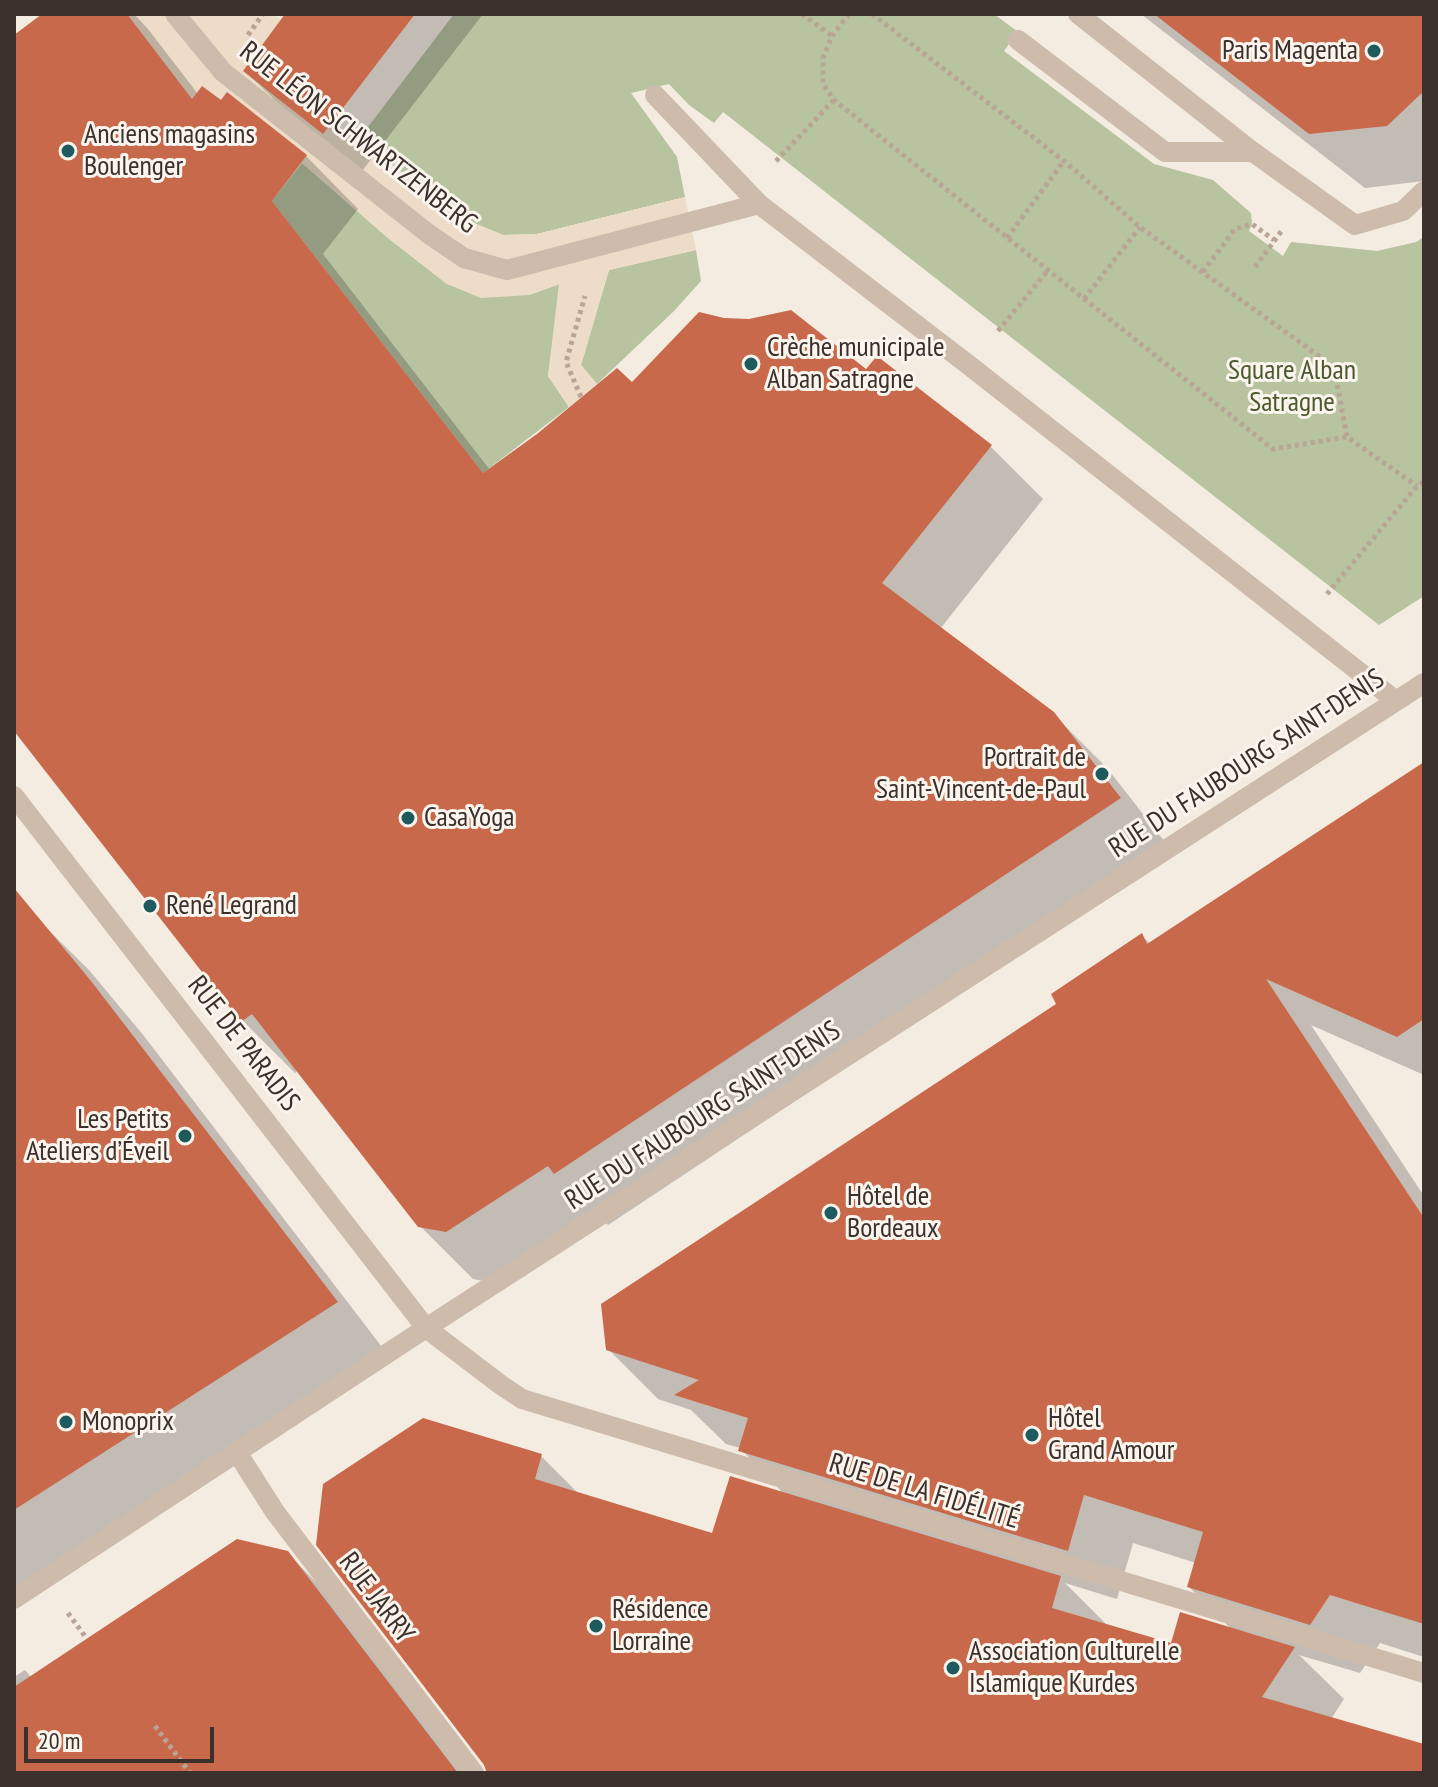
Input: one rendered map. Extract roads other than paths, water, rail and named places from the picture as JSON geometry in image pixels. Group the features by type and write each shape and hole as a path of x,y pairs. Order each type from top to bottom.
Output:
{"street":[{"name":"RUE LÉON SCHWARTZENBERG","path":"175,14 223,72 430,235 464,258 507,270 759,204"},
{"path":"1078,14 1253,152 1355,225 1403,211 1424,191"},
{"path":"1018,40 1165,152 1253,152"},
{"path":"655,95 759,204 1395,700"},
{"name":"RUE DU FAUBOURG SAINT-DENIS","path":"14,1599 426,1328 1424,683"},
{"name":"RUE DE PARADIS","path":"14,796 426,1328"},
{"name":"RUE DE LA FIDÉLITÉ","path":"426,1328 522,1399 1424,1673"},
{"name":"RUE JARRY","path":"238,1454 275,1512 474,1773"}],"place":[{"name":"Paris Magenta","path":"1374,51"},
{"name":"Anciens magasins Boulenger","path":"68,151"},
{"name":"Crèche municipale Alban Satragne","path":"751,364"},
{"name":"Portrait de Saint-Vincent-de-Paul","path":"1102,774"},
{"name":"CasaYoga","path":"408,818"},
{"name":"René Legrand","path":"150,906"},
{"name":"Les Petits Ateliers d’Éveil","path":"185,1136"},
{"name":"Hôtel de Bordeaux","path":"831,1213"},
{"name":"Monoprix","path":"66,1422"},
{"name":"Hôtel Grand Amour","path":"1032,1435"},
{"name":"Résidence Lorraine","path":"596,1626"},
{"name":"Association Culturelle Islamique Kurdes","path":"953,1668"}],"park label":[{"name":"Square Alban Satragne","path":"1292,387"}]}
